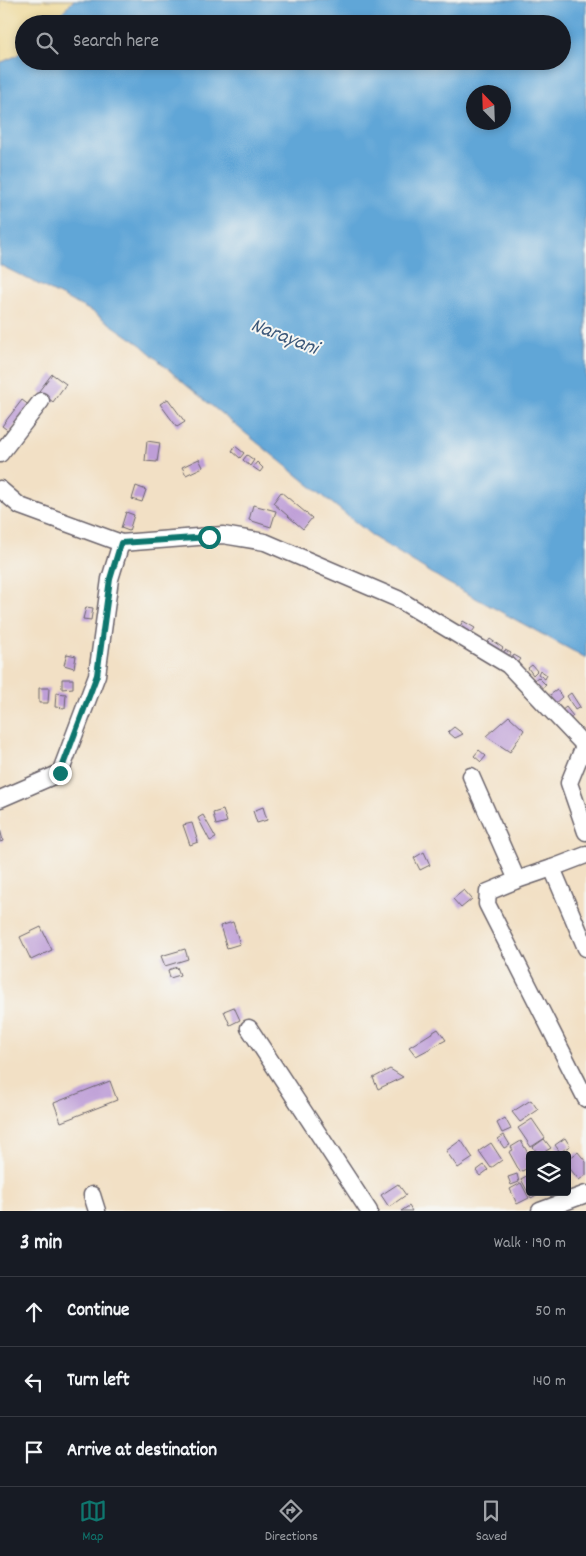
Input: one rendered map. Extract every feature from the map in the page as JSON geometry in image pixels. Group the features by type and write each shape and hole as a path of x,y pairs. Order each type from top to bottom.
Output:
{"street":[{"path":"0,454 41,401"},
{"path":"0,488 20,506 121,543 223,535 265,542 398,599 508,665 585,746 569,783 586,832"},
{"path":"0,799 60,773 97,675 110,579 121,543"},
{"path":"471,776 517,880"},
{"path":"586,855 488,892 487,904 586,1099"},
{"path":"552,868 586,948"},
{"path":"249,1028 369,1211"},
{"path":"540,1211 586,1194"},
{"path":"92,1195 97,1211"}],"sand":[{"path":"0,0 74,0 59,15 15,15 15,56 0,63"}],"water":[{"name":"Narayani","path":"74,0 586,0 586,658 446,582 375,538 186,385 141,345 93,312 0,265 0,63 15,56 15,70 571,70 571,15 59,15"}],"building":[{"path":"52,374 66,384 53,402 39,391"},
{"path":"168,399 185,422 177,427 160,404"},
{"path":"22,400 30,406 10,432 2,426"},
{"path":"147,441 160,443 157,462 145,461"},
{"path":"235,446 244,453 240,458 232,451"},
{"path":"247,455 254,460 250,466 243,460"},
{"path":"199,459 203,467 186,475 182,467"},
{"path":"257,462 263,468 260,472 253,467"},
{"path":"136,486 146,490 142,502 132,499"},
{"path":"281,492 312,518 303,529 273,503"},
{"path":"253,505 276,511 271,527 249,520"},
{"path":"126,512 134,515 129,531 121,528"},
{"path":"86,607 93,608 91,620 83,619"},
{"path":"463,621 475,628 470,635 459,628"},
{"path":"490,639 503,648 499,653 486,645"},
{"path":"505,650 511,653 508,658 502,655"},
{"path":"67,654 76,656 74,668 64,665"},
{"path":"514,655 521,659 518,663 511,660"},
{"path":"532,665 537,671 533,675 528,668"},
{"path":"540,670 547,675 545,679 538,674"},
{"path":"538,677 546,685 540,690 533,681"},
{"path":"62,679 73,679 73,688 62,689"},
{"path":"39,688 49,688 48,703 39,703"},
{"path":"557,690 562,697 553,705 547,697"},
{"path":"56,693 66,694 65,708 55,707"},
{"path":"571,693 580,707 575,710 567,696"},
{"path":"566,707 573,716 568,720 561,711"},
{"path":"509,716 524,730 510,752 486,736"},
{"path":"454,727 463,734 455,738 448,732"},
{"path":"479,750 486,756 481,762 474,756"},
{"path":"263,807 267,820 257,823 253,811"},
{"path":"223,810 227,822 216,825 213,813"},
{"path":"203,815 216,838 210,841 198,818"},
{"path":"192,823 198,842 190,845 183,825"},
{"path":"0,829 3,841 0,842"},
{"path":"424,852 430,865 420,870 414,858"},
{"path":"464,890 472,899 461,908 453,899"},
{"path":"233,922 240,944 227,948 220,926"},
{"path":"41,927 52,950 31,960 20,937"},
{"path":"185,949 188,959 165,966 161,956"},
{"path":"177,967 180,975 170,978 168,970"},
{"path":"234,1007 240,1020 230,1025 224,1011"},
{"path":"438,1029 446,1040 416,1056 409,1047"},
{"path":"390,1069 403,1077 378,1089 373,1078"},
{"path":"110,1081 117,1100 61,1122 54,1103"},
{"path":"531,1100 538,1110 520,1122 512,1112"},
{"path":"505,1118 511,1129 502,1133 497,1123"},
{"path":"532,1119 545,1138 531,1147 518,1128"},
{"path":"504,1135 510,1145 504,1148 498,1139"},
{"path":"565,1138 570,1146 559,1151 555,1145"},
{"path":"544,1139 551,1148 546,1151 536,1151 533,1147"},
{"path":"461,1140 473,1158 458,1168 446,1151"},
{"path":"521,1141 527,1151 526,1169 520,1172 509,1152 513,1150 511,1147"},
{"path":"491,1143 502,1160 491,1168 479,1151"},
{"path":"578,1152 586,1162 586,1175 579,1180 571,1170 571,1157"},
{"path":"484,1165 488,1170 480,1176 476,1171"},
{"path":"517,1174 519,1182 511,1185 508,1177"},
{"path":"526,1176 526,1188 521,1179"},
{"path":"521,1183 526,1196 529,1198 517,1204 510,1189"},
{"path":"398,1184 406,1195 389,1207 381,1195"},
{"path":"409,1206 412,1211 401,1211"}],"route":[{"path":"60,773 97,675 110,579 121,543 209,537"}]}
